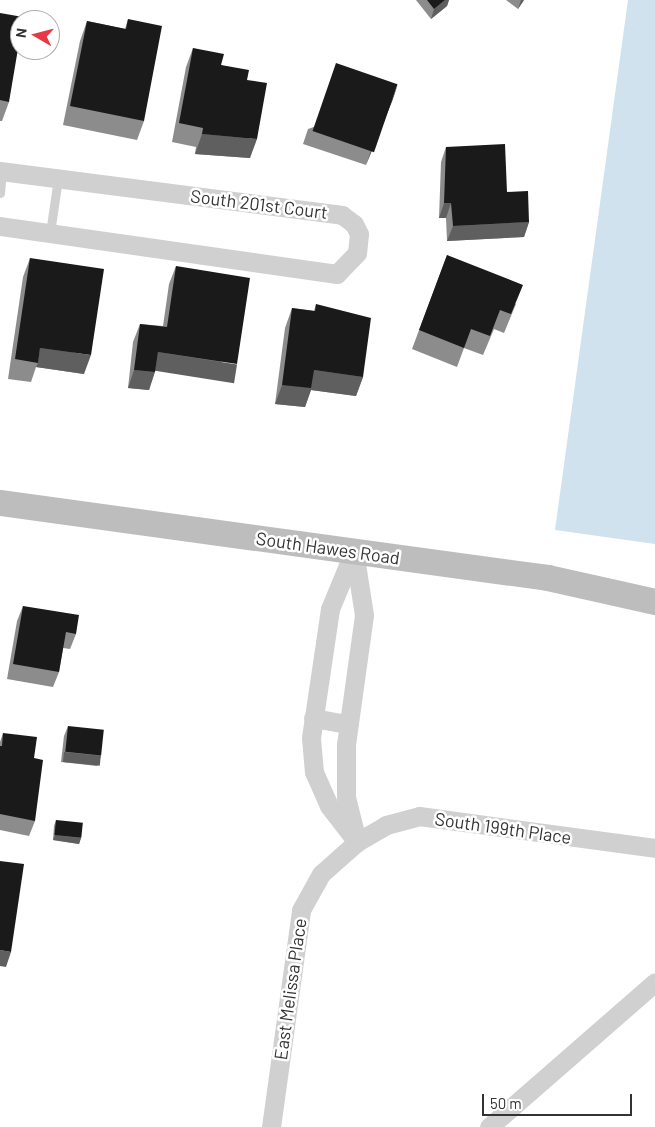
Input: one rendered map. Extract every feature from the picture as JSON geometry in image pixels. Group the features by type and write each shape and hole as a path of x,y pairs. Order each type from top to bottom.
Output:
{"main road":[{"name":"South Hawes Road","path":"0,503 548,578 655,602"}],"street":[{"name":"South 201st Court","path":"0,226 285,265 318,274 337,274 357,253 359,234 354,224 342,215 1,171"},
{"path":"354,551 330,609 313,718 314,772 330,806 357,842"},
{"path":"354,551 364,615 348,724 346,797 357,842"},
{"path":"313,718 348,724"},
{"name":"South 199th Place","path":"357,842 386,825 419,816 655,848"},
{"name":"East Melissa Place","path":"271,1127 302,910 321,874 357,842"},
{"path":"489,1127 655,982"}],"lane":[{"path":"0,193 1,171"},
{"path":"50,233 58,178"}],"water":[{"path":"628,0 655,0 655,544 555,530"}],"building":[{"path":"427,0 445,0 434,9"},
{"path":"0,13 10,15 10,60 16,60 9,102 0,100"},
{"path":"128,19 162,26 144,121 70,106 87,21 126,29"},
{"path":"193,48 224,54 221,65 249,70 247,80 267,83 257,139 202,134 203,128 179,123"},
{"path":"336,63 397,84 374,152 313,131"},
{"path":"505,144 507,192 528,191 529,222 453,226 451,203 444,203 446,147"},
{"path":"447,255 523,285 511,314 500,310 490,336 471,329 464,348 419,330"},
{"path":"30,258 104,269 91,355 40,348 38,363 15,359"},
{"path":"176,266 250,278 237,364 158,352 155,372 134,370 140,324 167,327"},
{"path":"316,304 371,318 363,377 314,370 311,388 282,385 292,308 315,311"},
{"path":"23,606 79,615 76,634 66,632 59,672 13,664"},
{"path":"68,726 104,730 101,756 65,752"},
{"path":"3,733 37,737 34,758 43,760 35,821 0,814 0,746 2,746"},
{"path":"56,820 83,823 81,838 54,835"},
{"path":"0,861 24,864 11,952 0,950"}]}
